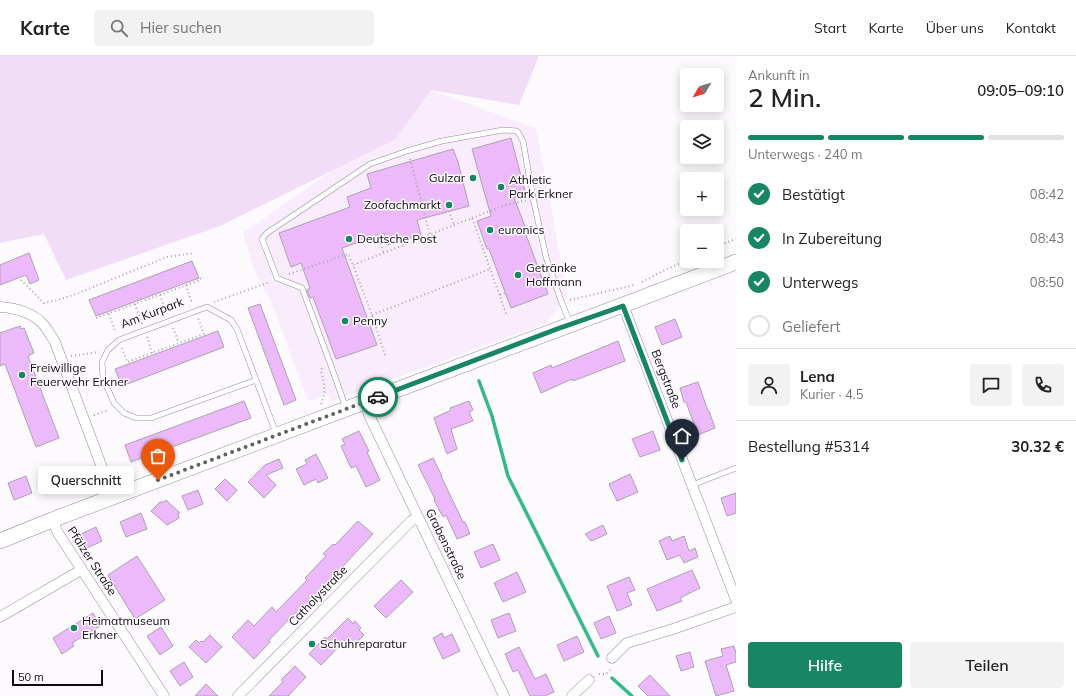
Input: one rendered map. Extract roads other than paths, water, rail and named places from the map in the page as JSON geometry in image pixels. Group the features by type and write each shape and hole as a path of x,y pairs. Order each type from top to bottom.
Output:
{"main road":[{"path":"0,541 52,520 571,324 623,306 736,262"}],"street":[{"name":"Bergstraße","path":"623,306 736,600"},
{"path":"0,307 11,308 29,314 42,323 55,342 113,497"},
{"name":"Grabenstraße","path":"364,402 504,696"},
{"name":"Catholystraße","path":"238,696 411,521 418,518"},
{"name":"Pfälzer Straße","path":"52,520 58,533 81,570 164,696"},
{"path":"0,617 81,570"},
{"path":"612,658 627,644 736,607"},
{"path":"572,696 589,680"}],"lane":[{"path":"346,409 302,288 277,278 262,239 267,233 370,164 407,150 442,141 503,130 517,131 522,141 546,257 571,324"},
{"name":"Am Kurpark","path":"256,380 151,418 136,418 124,413 114,403 103,378 102,362 108,350 119,340 207,306 231,320 237,329 277,436"},
{"path":"692,485 736,468"}],"waterway":[{"path":"479,381 492,416 508,476 598,656"},
{"path":"612,678 632,696"}],"place":[{"name":"Gulzar","path":"473,178"},
{"name":"Athletic Park Erkner","path":"501,187"},
{"name":"Zoofachmarkt","path":"449,205"},
{"name":"euronics","path":"490,230"},
{"name":"Deutsche Post","path":"349,239"},
{"name":"Getränke Hoffmann","path":"518,275"},
{"name":"Penny","path":"345,321"},
{"name":"Freiwillige Feuerwehr Erkner","path":"22,375"},
{"name":"Querschnitt","path":"158,480"},
{"name":"Heimatmuseum Erkner","path":"74,628"},
{"name":"Schuhreparatur","path":"312,644"}]}
